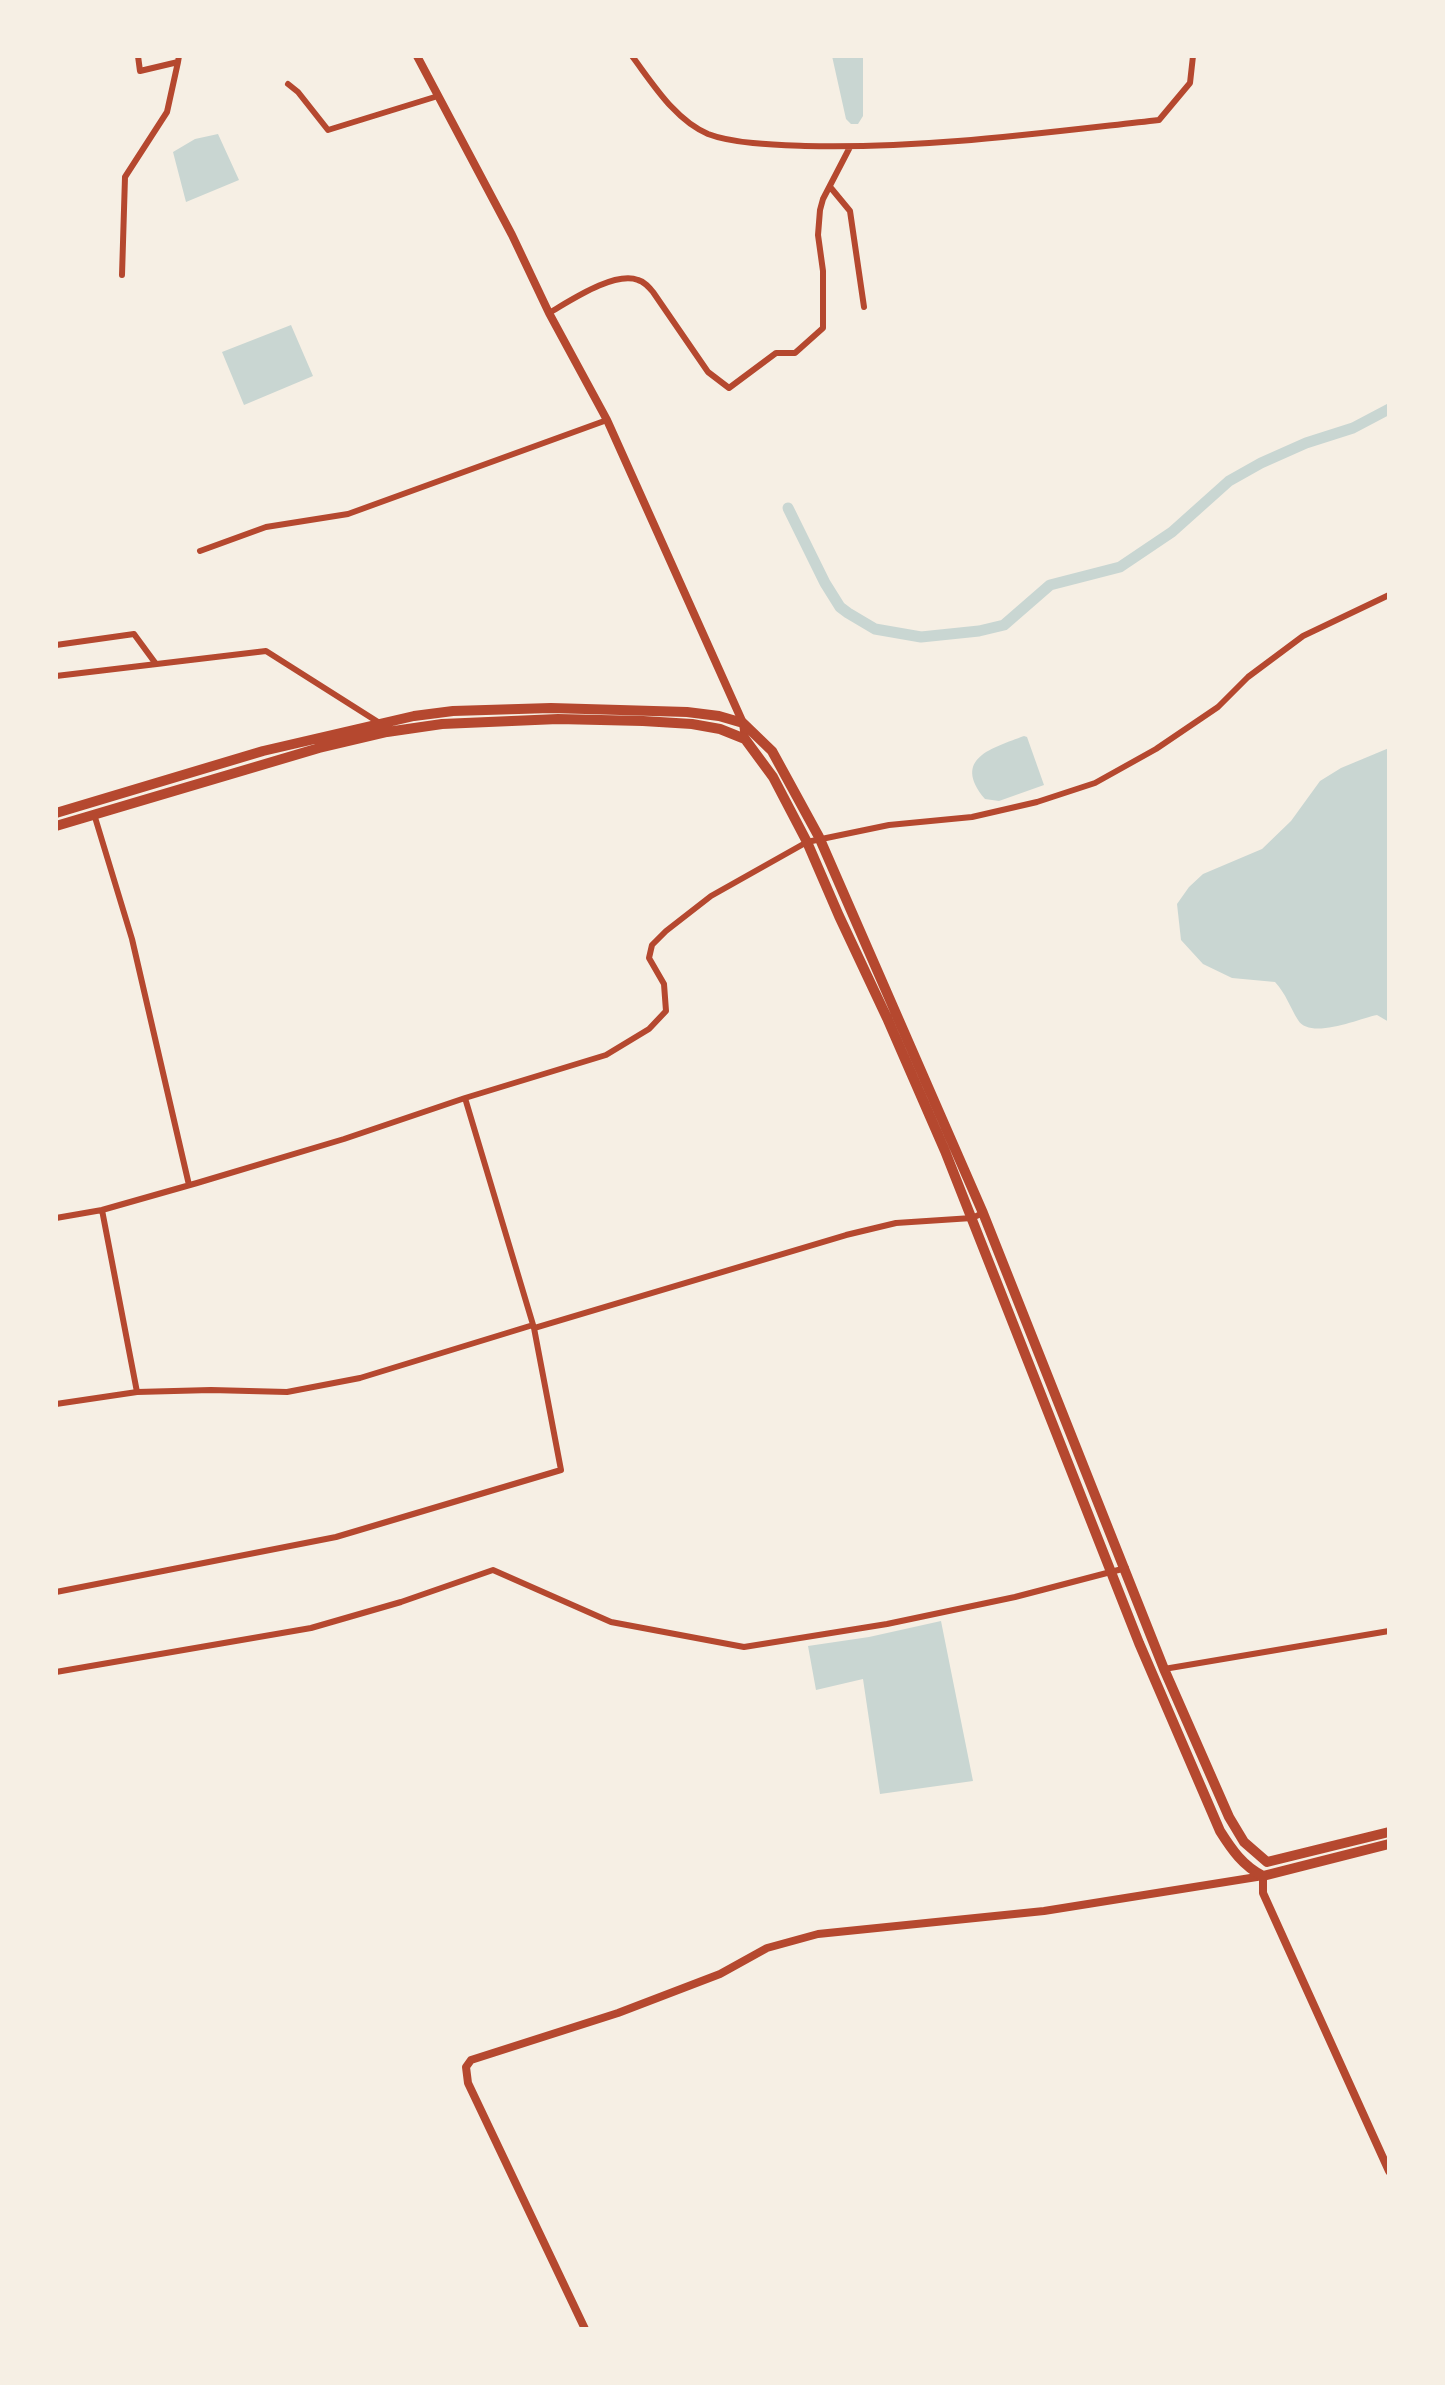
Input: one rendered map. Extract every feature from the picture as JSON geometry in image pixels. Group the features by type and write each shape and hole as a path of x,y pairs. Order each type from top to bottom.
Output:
{"main road":[{"path":"56,813 263,751 378,722 453,711 551,708 687,712 743,723 772,751 819,837 983,1213 1164,1669 1229,1817 1244,1842 1267,1862"},
{"path":"56,826 319,748 387,732 442,724 558,719 680,723 720,729 745,739 773,777 807,842 887,1018 972,1218 1062,1454 1139,1643 1220,1831 1234,1853 1259,1874"},
{"path":"1259,1874 1267,1862 1389,1832"},
{"path":"1259,1874 1389,1844"}],"street":[{"path":"122,275 125,177 167,112 179,59 140,71 138,56"},
{"path":"417,56 607,420 743,723 745,739"},
{"path":"632,56 681,117 709,134 764,144 850,147 1001,139 1159,120 1190,83 1193,56"},
{"path":"288,84 328,130 438,96"},
{"path":"549,313 590,290 629,278 642,281 668,311 708,372 729,388 776,353 795,353 823,328 823,271 818,235 820,210 850,147"},
{"path":"831,188 850,211 864,307"},
{"path":"200,551 266,527 348,514 607,420"},
{"path":"56,1218 102,1210 189,1185 606,1055 649,1029 666,1011 664,984 649,958 652,945 711,896 819,837 889,825 972,817 1050,798 1095,783 1156,749 1218,707 1248,677 1303,636 1389,595"},
{"path":"56,645 134,634 156,664"},
{"path":"56,676 266,651 378,722"},
{"path":"94,814 132,939 189,1185"},
{"path":"56,1592 336,1537 561,1470 534,1327 465,1098"},
{"path":"102,1210 137,1392"},
{"path":"56,1404 137,1392 287,1392 360,1378 846,1235 896,1223 972,1218 983,1213"},
{"path":"56,1672 311,1628 401,1602 493,1570 611,1622 744,1647 887,1624 1015,1597 1126,1568"},
{"path":"1164,1669 1389,1631"},
{"path":"585,2329 468,2083 466,2067 471,2060 618,2013 720,1974 767,1948 818,1934 1044,1911 1243,1880 1259,1874 1263,1893 1389,2171"}],"shaded area":[{"path":"832,56 863,56 863,116 858,124 851,124 846,119"},
{"path":"218,134 239,180 186,202 173,152 195,139"},
{"path":"291,325 313,376 244,405 222,352"},
{"path":"1024,736 1044,785 999,801 985,799 972,774 974,764 989,750"},
{"path":"1389,748 1389,1022 1377,1015 1323,1028 1304,1026 1275,982 1232,978 1203,964 1181,940 1177,904 1203,874 1262,849 1291,821 1320,781 1341,768"},
{"path":"941,1621 973,1781 880,1794 863,1679 816,1690 808,1646 869,1637"}],"waterway":[{"path":"788,508 825,583 840,607 848,613 875,629 921,637 979,631 1004,625 1050,585 1120,567 1172,532 1229,481 1261,463 1306,443 1353,428 1389,409"}]}
